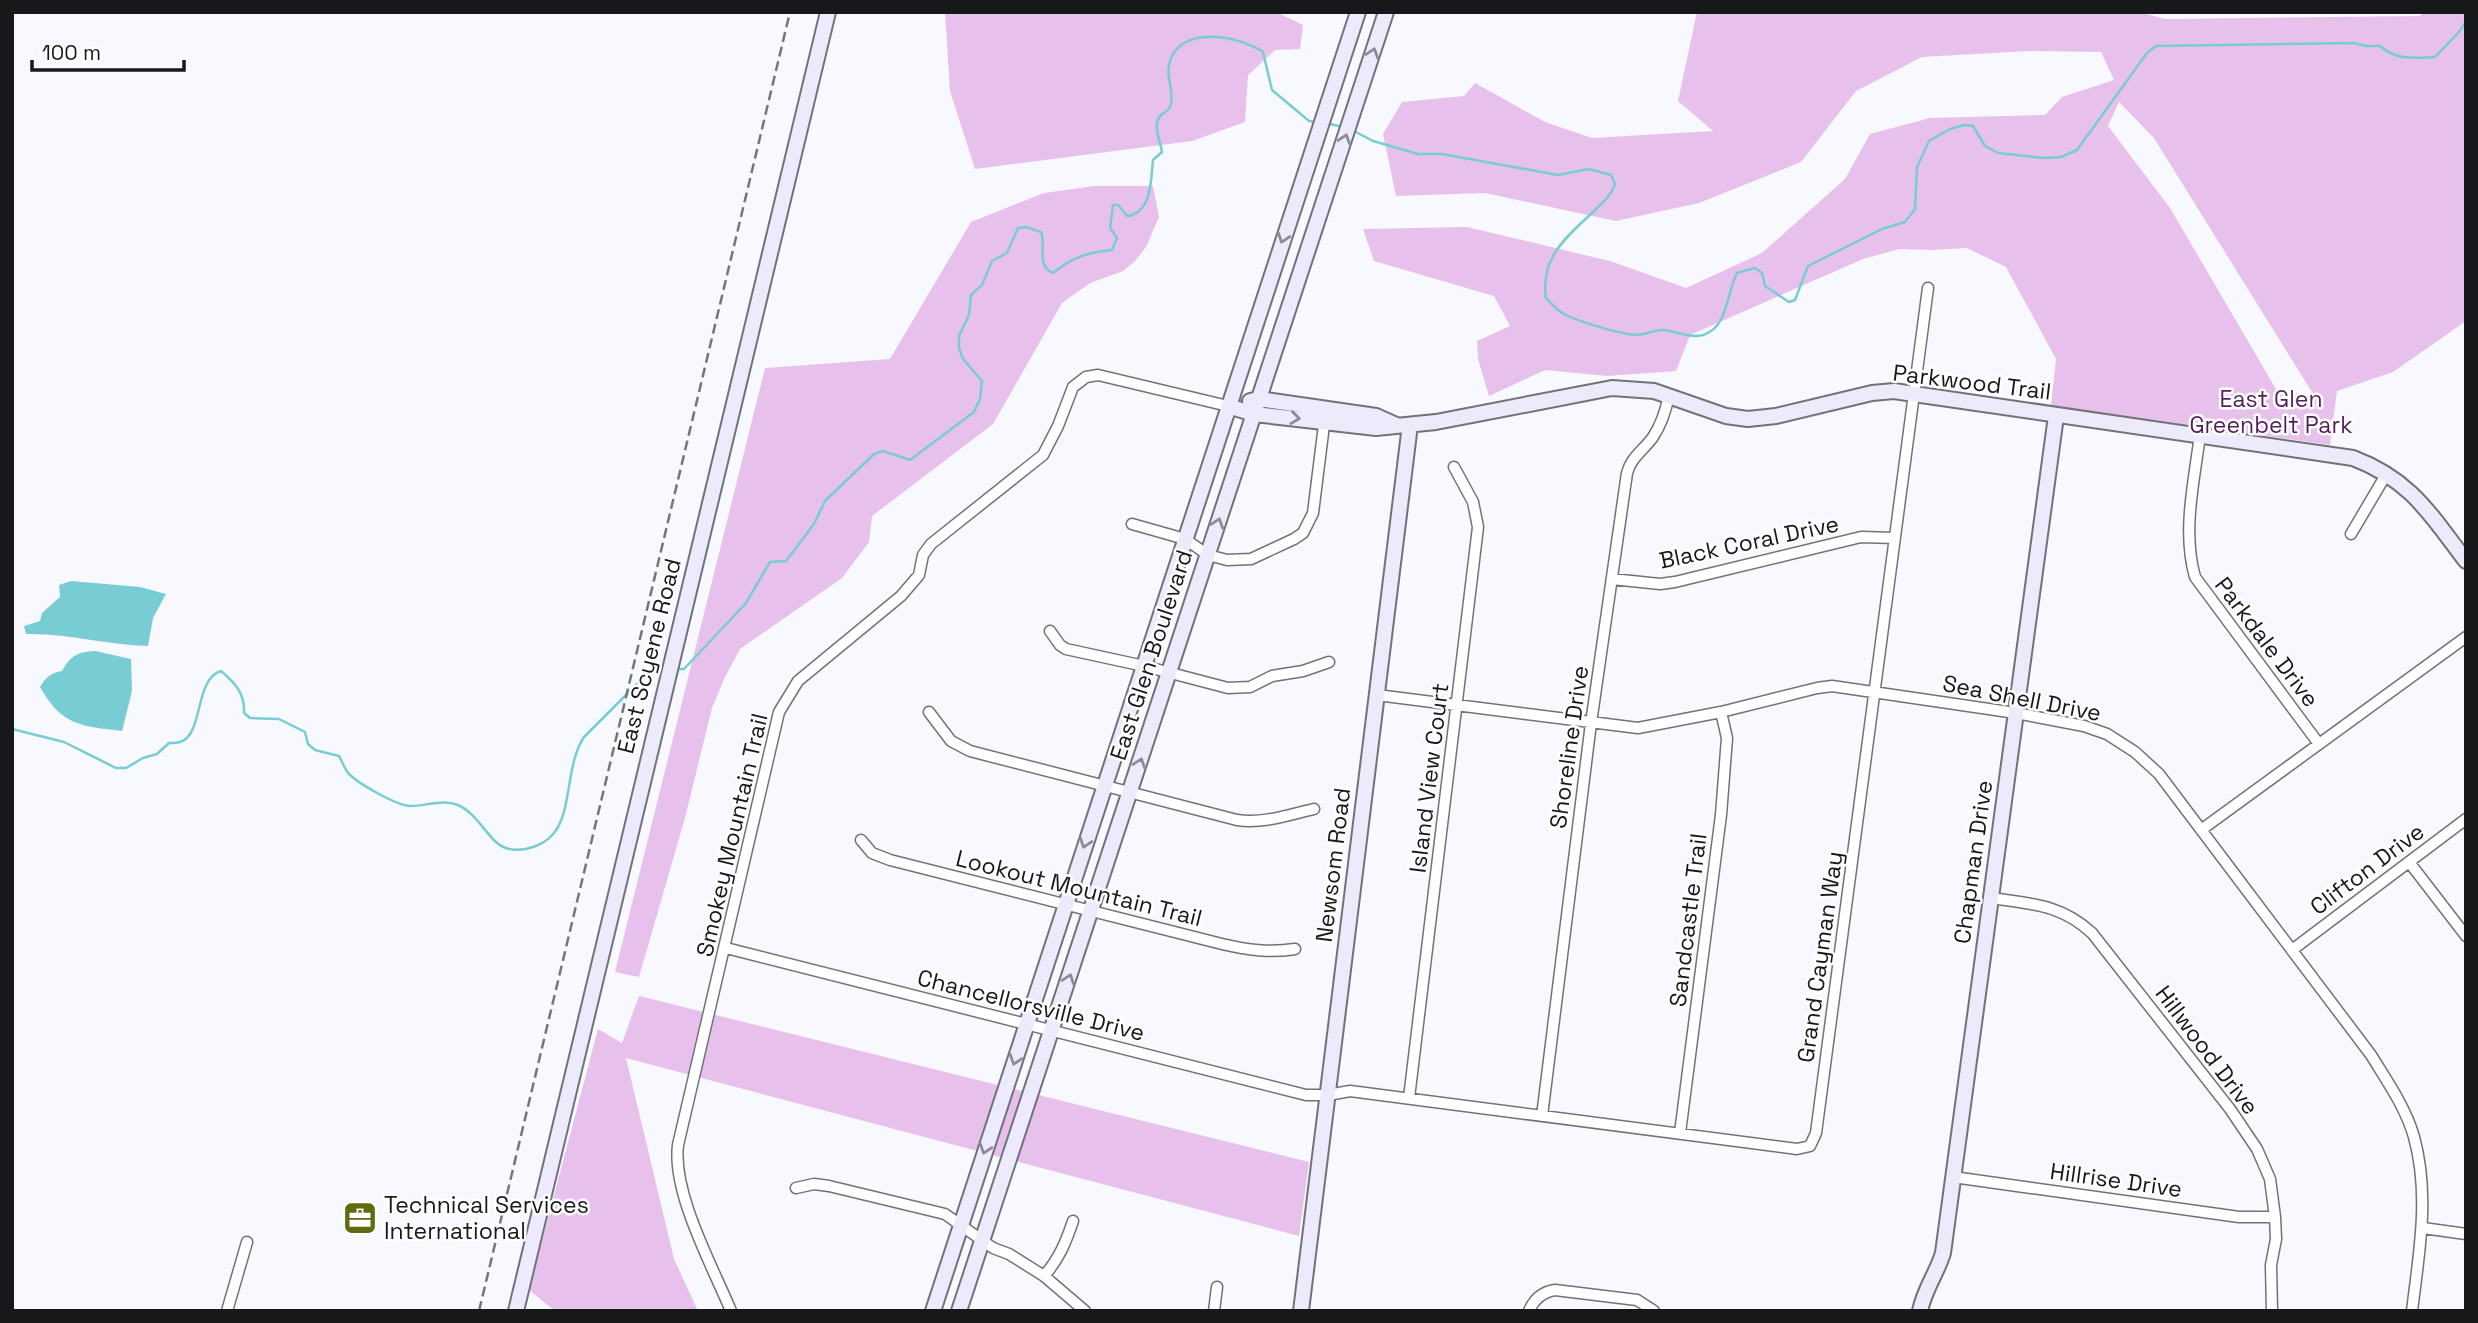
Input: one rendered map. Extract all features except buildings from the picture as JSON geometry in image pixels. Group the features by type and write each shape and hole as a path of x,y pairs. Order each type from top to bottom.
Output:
{"street":[{"name":"East Scyene Road","path":"516,1311 828,12"},
{"name":"East Glen Boulevard","path":"933,1311 1358,12"},
{"name":"East Glen Boulevard","path":"959,1311 1386,12"},
{"name":"Grand Cayman Way","path":"1328,1095 1350,1091 1797,1149 1810,1146 1815,1140 1928,288"},
{"name":"Smokey Mountain Trail","path":"731,1311 683,1194 676,1162 779,712 798,681 901,596 919,575 923,555 931,544 1043,455 1073,387 1086,377 1098,374 1228,406"},
{"name":"Parkwood Trail","path":"1228,406 1259,399 1376,428 1544,402 1612,388 1643,389 1669,395 1726,416 1748,419 1776,416 1872,393 1894,391 2340,455 2387,473 2407,489 2424,506 2466,561"},
{"name":"Shoreline Drive","path":"1542,1116 1591,723 1629,465 1654,436 1667,407 1669,395"},
{"name":"Parkwood Trail","path":"1228,406 1254,414 1325,415"},
{"path":"1132,524 1185,539 1208,555 1227,561 1244,561 1294,540 1303,533 1313,513 1325,415"},
{"name":"Chapman Drive","path":"1920,1311 1943,1253 2056,416"},
{"name":"Newsom Road","path":"1301,1311 1377,695 1403,425"},
{"name":"Parkdale Drive","path":"2200,435 2189,527 2189,550 2195,577 2319,744"},
{"name":"Island View Court","path":"1409,1098 1478,527 1474,502 1454,467"},
{"path":"2351,534 2387,473"},
{"name":"Black Coral Drive","path":"1612,579 1660,584 1675,582 1861,537 1895,538"},
{"path":"1050,631 1066,649 1228,688 1251,687 1272,677 1329,662"},
{"path":"2201,830 2466,637"},
{"name":"Sea Shell Drive","path":"1377,695 1638,728 1721,712 1817,688 1832,687 2016,713 2084,726 2107,734 2135,752 2159,775 2371,1055 2394,1092 2414,1136 2422,1184 2423,1228 2412,1311"},
{"path":"929,712 951,741 970,751 1130,792 1251,822 1314,809"},
{"name":"Sandcastle Trail","path":"1680,1133 1721,815 1727,738 1721,712"},
{"name":"Clifton Drive","path":"2292,950 2466,819"},
{"name":"Lookout Mountain Trail","path":"861,840 872,853 890,860 1091,911 1252,951 1295,949"},
{"path":"2409,862 2466,936"},
{"name":"Hillwood Drive","path":"1991,898 2054,908 2080,921 2230,1109 2257,1149 2270,1179 2276,1239 2271,1265 2272,1311"},
{"name":"Chancellorsville Drive","path":"726,948 1284,1090 1306,1095 1328,1095"},
{"name":"Hillrise Drive","path":"1952,1177 2239,1217 2275,1217"},
{"path":"796,1188 814,1184 829,1186 945,1214 983,1241 1044,1276 1085,1311"},
{"path":"1044,1276 1056,1263 1065,1246 1073,1220"},
{"path":"2423,1228 2466,1234"},
{"path":"227,1311 247,1242"},
{"path":"1214,1311 1217,1287"},
{"path":"1529,1311 1533,1302 1545,1291 1555,1290 1637,1300 1654,1311"}],"green space":[{"path":"945,12 1276,12 1303,25 1300,49 1275,50 1248,75 1245,122 1192,141 975,169 950,91"},
{"name":"East Glen Greenbelt Park","path":"1697,12 2139,12 2165,19 2420,16 2424,12 2466,12 2466,321 2393,372 2337,391 2330,445 2051,405 2056,359 2006,267 1967,248 1899,249 1863,259 1690,335 1676,371 1607,376 1545,370 1489,396 1478,359 1477,341 1510,326 1494,296 1374,261 1363,229 1467,227 1610,261 1686,288 1762,253 1845,179 1870,134 1930,118 2045,115 2062,97 2114,80 2101,52 2029,51 1922,57 1856,91 1801,162 1699,203 1616,221 1485,193 1396,196 1383,134 1402,102 1464,96 1475,83 1545,122 1592,138 1713,131 1678,101","holes":["2119,102 2154,138 2315,397 2276,389 2170,208 2108,126"]},
{"path":"1094,186 1153,186 1159,217 1146,247 1123,271 1090,283 1062,303 993,424 872,516 869,542 842,578 740,649 712,708 685,818 639,977 615,972 765,368 890,359 971,222 1044,193"},
{"path":"639,996 1309,1162 1299,1236 626,1058 674,1259 698,1311 555,1311 529,1290 598,1029 622,1043"}],"water":[{"path":"71,581 140,587 166,594 153,618 148,646 26,634 24,626 40,621 42,613 60,597 59,585"},
{"path":"95,651 131,659 132,691 122,731 74,722 56,710 40,687 49,676 62,671 76,655"}],"waterway":[{"path":"1352,130 1373,141 1418,154 1442,154 1558,175 1589,169 1611,175 1615,184 1609,195 1566,238 1552,259 1547,270 1546,298 1563,314 1612,331 1638,335 1664,330 1700,336 1711,331 1721,320 1737,273 1755,268 1762,273 1765,286 1789,302 1795,300 1808,266 1882,229 1905,222 1915,209 1917,167 1929,141 1950,129 1964,125 1973,126 1985,146 1998,153 2043,158 2061,157 2077,150 2147,53 2156,46 2354,43 2380,46 2393,54 2406,57 2435,57 2466,22"},
{"path":"675,669 684,669 746,603 770,562 786,561 814,524 825,501 874,454 883,451 910,460 974,412 980,399 982,381 963,359 959,336 969,315 971,295 982,285 992,261 1007,253 1018,228 1026,227 1041,232 1044,265 1053,273 1080,257 1112,250 1117,238 1110,228 1113,205 1118,205 1127,216 1135,214 1146,202 1149,194 1153,160 1162,152 1157,123 1171,103 1169,65 1174,52 1184,43 1196,38 1224,38 1239,41 1263,52 1272,90 1309,121 1315,122"},
{"path":"1325,123 1343,127"},
{"path":"12,729 64,742 116,768 126,768 143,758 157,754 169,743 180,742 188,737 207,684 212,676 221,671 238,689 243,700 244,713 250,718 279,719 305,732 308,744 315,750 339,756 354,778 397,802 411,806 441,803 458,805 474,817 496,842 503,847 518,850 542,843 560,824 574,760 584,737 653,668 665,668"}],"railway":[{"path":"479,1311 790,12"}],"place":[{"name":"Technical Services International","path":"360,1218"}]}
